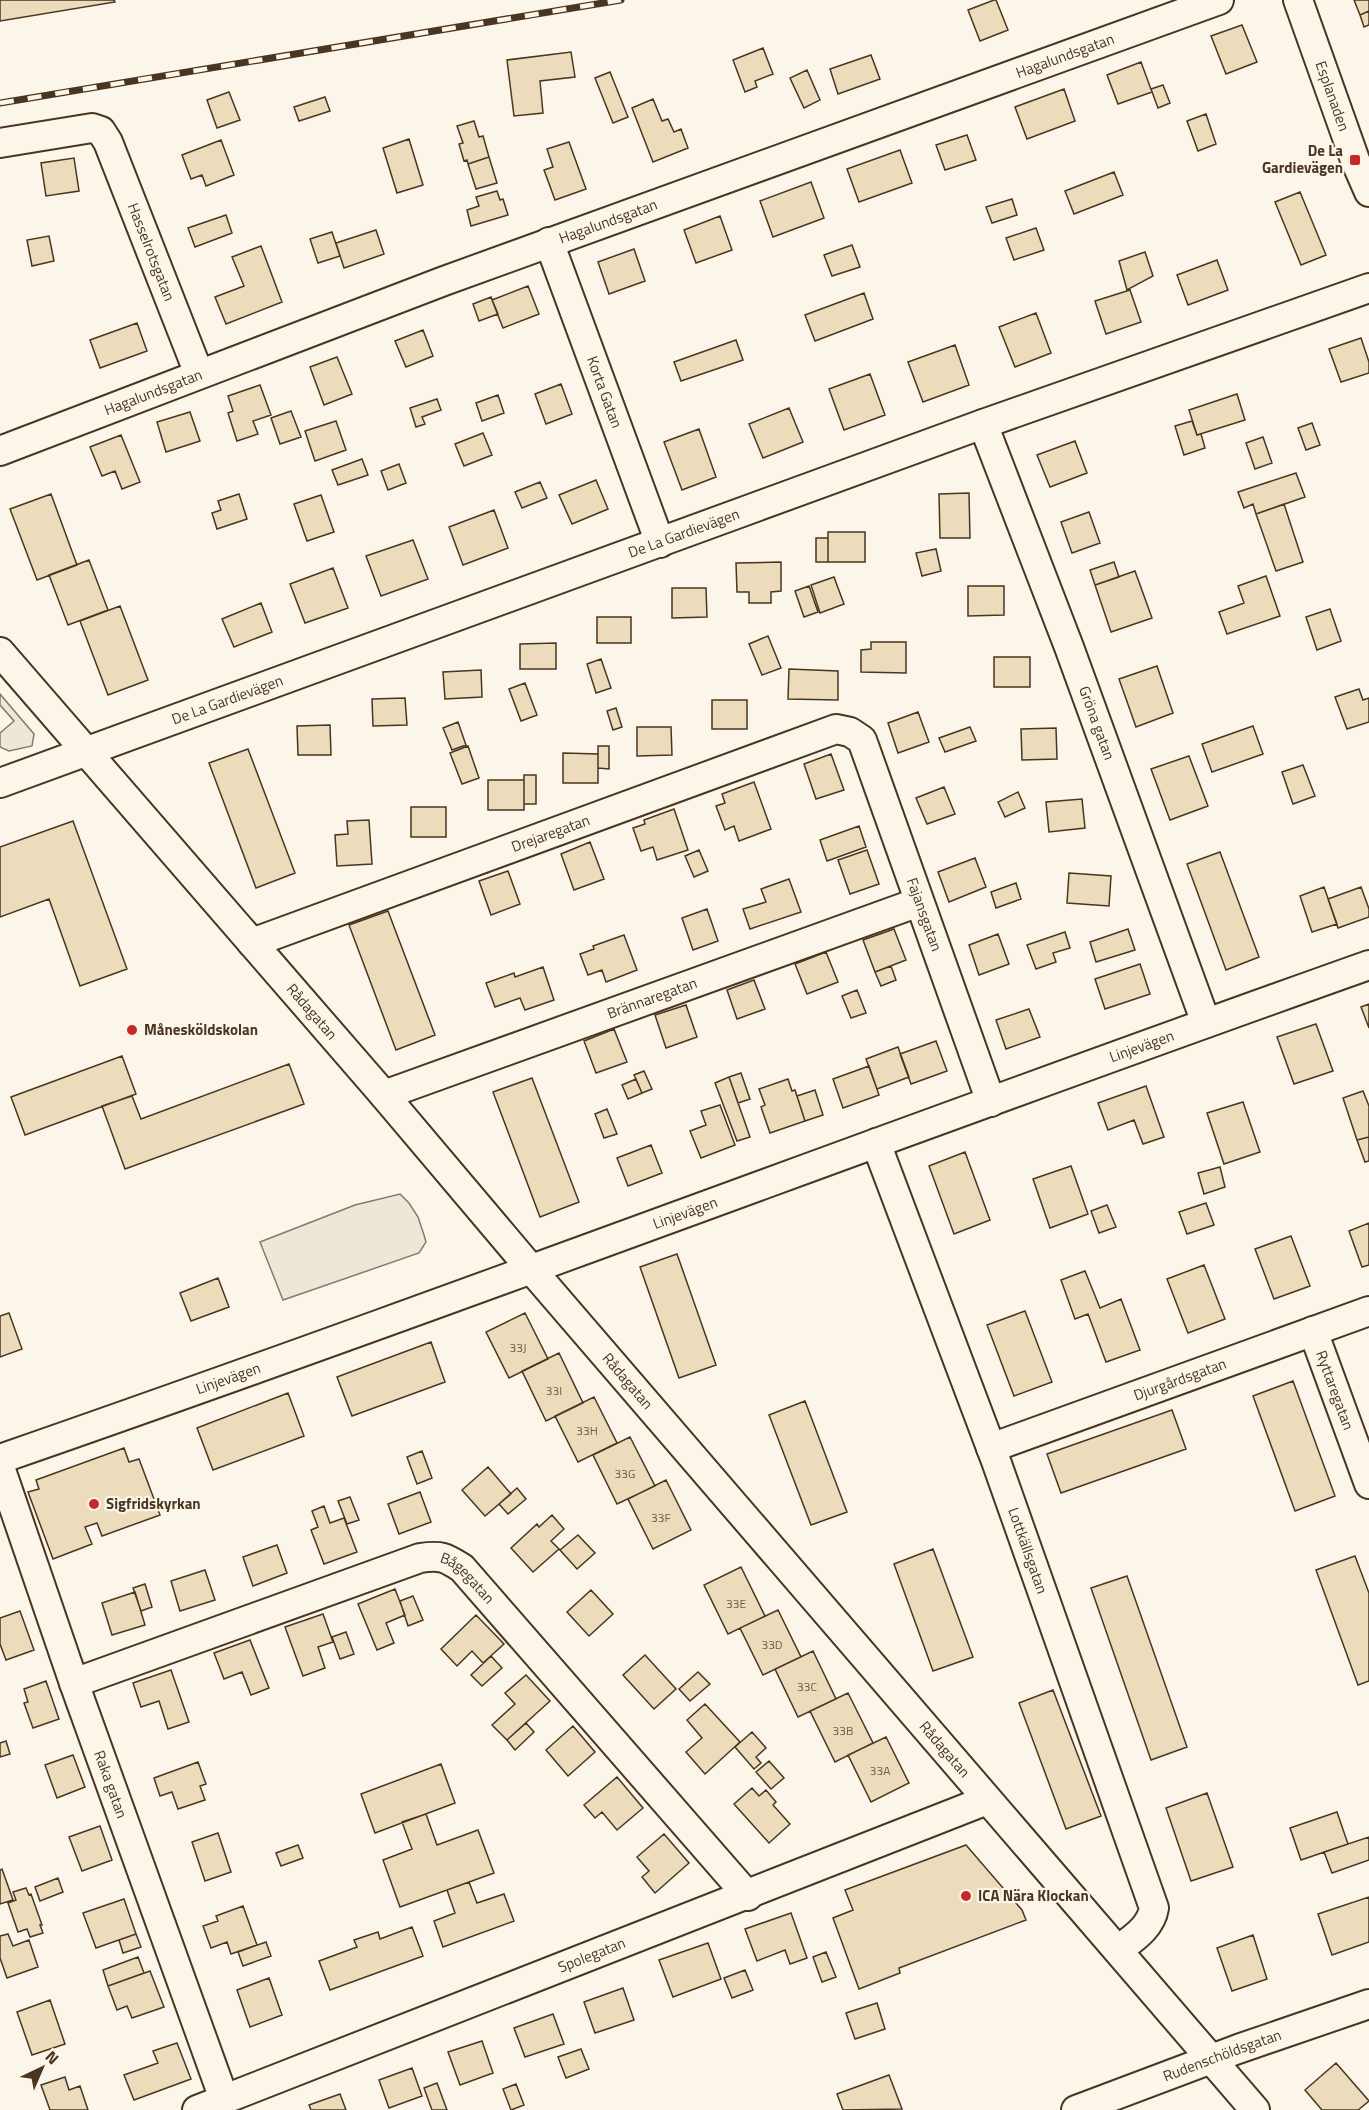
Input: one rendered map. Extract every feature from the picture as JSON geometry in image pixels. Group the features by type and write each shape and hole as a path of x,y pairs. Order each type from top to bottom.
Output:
{"street":[{"name":"Hagalundsgatan","path":"0,451 549,242 1219,0"},
{"name":"Esplanaden","path":"1298,0 1355,160 1369,192"},
{"name":"Hasselrotsgatan","path":"0,143 92,128 101,131 108,142 199,374"},
{"name":"Korta Gatan","path":"549,242 660,543"},
{"name":"De La Gardievägen","path":"0,783 983,424 1369,288"},
{"name":"Gröna gatan","path":"983,424 1069,647 1206,1023"},
{"name":"Rådagatan","path":"0,652 384,1095 1255,2110"},
{"name":"Drejaregatan","path":"252,943 836,729 850,732"},
{"name":"Fajansgatan","path":"850,732 862,740 991,1102"},
{"name":"Brännaregatan","path":"384,1095 919,902"},
{"name":"Linjevägen","path":"0,1460 426,1309 1369,965"},
{"name":"Lottkällsgatan","path":"876,1143 991,1448 1154,1908 1153,1919 1118,1950"},
{"name":"Djurgårdsgatan","path":"991,1448 1369,1311"},
{"name":"Ryttaregatan","path":"1313,1331 1369,1484"},
{"name":"Raka gatan","path":"0,1467 74,1683 224,2099"},
{"name":"Bågegatan","path":"74,1683 420,1558 436,1556 447,1558 462,1568 748,1896"},
{"name":"Spolegatan","path":"197,2110 748,1896 987,1800"},
{"name":"Rudenschöldsgatan","path":"1076,2110 1211,2059 1369,2004"}],"shaded area":[{"path":"0,694 34,734 32,746 9,751 0,747 0,733 14,721 0,705"},
{"path":"400,1194 418,1217 424,1235 426,1242 419,1253 283,1300 260,1242 355,1205"}],"building":[{"path":"0,0 114,0 115,2 0,21"},
{"path":"996,0 1008,30 980,41 968,10"},
{"path":"1354,0 1369,0 1369,11 1360,15"},
{"path":"1369,11 1369,25 1364,27 1360,15"},
{"path":"1242,25 1257,62 1226,74 1211,36"},
{"path":"763,48 773,74 755,81 757,87 745,92 733,60"},
{"path":"571,52 575,77 540,81 543,113 514,116 507,60"},
{"path":"871,55 880,79 838,94 830,69"},
{"path":"1141,62 1152,92 1118,104 1107,75"},
{"path":"807,70 820,100 804,108 790,78"},
{"path":"610,72 628,117 613,123 595,78"},
{"path":"1163,85 1170,103 1158,108 1151,89"},
{"path":"1064,89 1075,121 1027,139 1015,107"},
{"path":"229,92 240,120 217,128 207,100"},
{"path":"325,97 330,111 299,121 294,107"},
{"path":"653,99 662,121 668,119 674,132 681,129 688,148 653,162 632,108"},
{"path":"1206,114 1216,144 1198,151 1187,121"},
{"path":"474,121 479,137 483,136 489,157 468,164 467,160 464,161 459,144 463,143 457,126"},
{"path":"967,135 976,160 945,170 936,145"},
{"path":"409,139 423,185 397,193 383,148"},
{"path":"221,140 234,175 206,186 202,175 191,179 182,155"},
{"path":"569,142 586,189 555,200 544,170 553,167 547,149"},
{"path":"900,150 912,183 859,202 847,169"},
{"path":"489,157 497,183 476,189 468,164"},
{"path":"74,158 79,191 46,196 41,163"},
{"path":"1114,172 1123,195 1074,214 1065,191"},
{"path":"811,182 824,218 773,237 760,201"},
{"path":"497,191 500,200 503,199 508,215 471,226 467,210 479,206 476,197"},
{"path":"1300,192 1326,255 1301,265 1275,202"},
{"path":"1012,199 1017,215 992,223 986,207"},
{"path":"226,215 232,233 195,247 188,228"},
{"path":"720,216 732,250 696,263 684,230"},
{"path":"1036,228 1044,250 1014,260 1006,238"},
{"path":"376,230 384,254 344,268 336,243"},
{"path":"332,232 340,256 318,263 310,239"},
{"path":"49,236 54,261 32,266 27,240"},
{"path":"852,245 860,267 832,276 824,255"},
{"path":"261,246 282,302 226,324 215,297 244,286 232,257"},
{"path":"634,249 645,281 609,294 598,262"},
{"path":"1145,252 1153,276 1127,290 1119,261"},
{"path":"1217,260 1228,290 1188,305 1177,275"},
{"path":"528,286 539,314 503,328 492,300"},
{"path":"1130,290 1141,322 1106,334 1095,301"},
{"path":"864,293 873,319 815,341 805,315"},
{"path":"491,297 498,314 479,321 473,304"},
{"path":"1036,313 1051,353 1015,367 999,327"},
{"path":"137,323 147,351 100,368 90,340"},
{"path":"423,330 433,356 406,367 395,341"},
{"path":"1361,338 1369,362 1369,373 1341,382 1329,349"},
{"path":"736,340 743,360 681,381 674,362"},
{"path":"955,345 969,385 923,402 908,362"},
{"path":"337,357 352,394 324,405 310,367"},
{"path":"870,374 885,415 844,430 829,389"},
{"path":"561,384 572,414 546,424 535,394"},
{"path":"260,385 271,415 253,421 258,434 237,441 228,413 233,411 228,396"},
{"path":"1237,394 1245,420 1197,435 1189,410"},
{"path":"498,395 504,413 482,421 476,403"},
{"path":"437,399 441,410 422,417 425,424 416,427 410,408"},
{"path":"789,408 803,442 763,458 749,424"},
{"path":"291,411 301,437 280,444 271,418"},
{"path":"190,412 200,441 166,452 157,422"},
{"path":"336,421 346,450 315,461 305,431"},
{"path":"1192,421 1197,435 1201,434 1205,448 1184,455 1175,426"},
{"path":"1312,423 1320,445 1306,450 1298,428"},
{"path":"699,429 716,477 682,490 664,442"},
{"path":"483,433 492,455 464,466 455,444"},
{"path":"121,435 140,482 122,489 115,471 102,476 90,447"},
{"path":"1263,437 1272,463 1255,469 1246,443"},
{"path":"1075,441 1087,473 1050,487 1037,455"},
{"path":"362,459 368,475 338,485 332,470"},
{"path":"399,464 406,483 388,490 381,471"},
{"path":"1296,473 1305,497 1256,514 1253,504 1244,508 1238,492"},
{"path":"596,480 608,509 572,524 559,495"},
{"path":"540,482 547,498 522,508 515,492"},
{"path":"969,493 970,538 940,538 939,494"},
{"path":"51,494 77,565 37,580 10,509"},
{"path":"239,494 247,519 217,529 212,513 221,510 218,501"},
{"path":"321,495 334,532 307,541 294,504"},
{"path":"1284,504 1303,562 1276,571 1256,514"},
{"path":"494,510 508,548 463,565 449,527"},
{"path":"1089,512 1100,543 1072,553 1061,522"},
{"path":"828,532 865,532 865,562 828,562"},
{"path":"816,538 828,538 828,562 816,562"},
{"path":"413,540 428,579 381,596 366,556"},
{"path":"936,549 941,571 922,576 916,553"},
{"path":"89,560 108,610 68,625 49,575"},
{"path":"781,562 781,591 771,592 771,603 749,603 749,592 737,592 736,563"},
{"path":"1114,562 1119,577 1095,585 1090,570"},
{"path":"333,568 348,608 305,623 290,584"},
{"path":"1135,571 1152,618 1111,632 1095,585"},
{"path":"1266,576 1280,616 1227,634 1219,612 1244,603 1238,586"},
{"path":"834,577 844,604 820,613 811,585"},
{"path":"809,586 818,612 804,617 795,591"},
{"path":"968,586 1004,586 1004,615 968,616"},
{"path":"672,588 706,588 707,617 672,618"},
{"path":"261,603 272,632 234,647 222,619"},
{"path":"120,606 148,680 108,695 80,621"},
{"path":"1330,609 1341,641 1317,650 1306,617"},
{"path":"597,617 631,617 631,643 597,643"},
{"path":"768,636 781,668 762,675 749,644"},
{"path":"871,642 906,642 906,673 861,672 861,650 871,649"},
{"path":"556,643 556,669 520,669 520,644"},
{"path":"994,657 1030,657 1030,687 994,687"},
{"path":"601,659 611,688 596,693 587,664"},
{"path":"1157,666 1173,713 1136,727 1119,679"},
{"path":"789,669 838,671 838,700 788,699"},
{"path":"481,670 482,697 445,699 443,672"},
{"path":"525,683 537,715 521,721 509,689"},
{"path":"1359,689 1363,700 1369,698 1369,722 1347,729 1335,697"},
{"path":"405,698 407,725 373,726 372,699"},
{"path":"712,700 747,700 747,729 712,729"},
{"path":"616,708 622,727 613,730 607,711"},
{"path":"918,712 929,742 898,753 888,723"},
{"path":"458,722 466,745 452,750 443,728"},
{"path":"330,725 331,755 298,755 297,726"},
{"path":"1253,726 1263,754 1212,772 1202,744"},
{"path":"637,727 671,727 672,755 637,756"},
{"path":"970,727 976,741 945,752 939,738"},
{"path":"1056,728 1057,759 1022,760 1021,729"},
{"path":"468,746 479,778 462,784 450,753"},
{"path":"598,746 609,746 609,769 598,768"},
{"path":"248,749 295,873 256,888 209,763"},
{"path":"563,753 598,754 598,783 563,783"},
{"path":"831,754 844,790 816,799 804,764"},
{"path":"1189,756 1208,806 1170,820 1151,769"},
{"path":"1303,765 1315,796 1293,804 1282,772"},
{"path":"524,775 536,775 536,804 524,804"},
{"path":"488,780 524,780 524,810 488,810"},
{"path":"754,782 771,829 739,841 734,826 725,830 716,806 725,803 722,794"},
{"path":"944,787 955,814 927,824 916,798"},
{"path":"1018,792 1025,808 1005,817 998,802"},
{"path":"1082,799 1085,828 1049,832 1046,802"},
{"path":"411,807 446,807 446,837 411,837"},
{"path":"674,809 688,850 657,860 653,847 641,851 633,828 645,824 644,820"},
{"path":"369,820 372,864 337,866 335,835 348,834 347,821"},
{"path":"73,821 127,969 80,986 49,899 0,917 0,847"},
{"path":"859,826 866,847 827,861 820,840"},
{"path":"590,842 604,879 574,890 561,854"},
{"path":"699,850 708,871 694,877 685,856"},
{"path":"867,850 879,884 850,894 838,860"},
{"path":"1220,852 1259,957 1226,970 1187,864"},
{"path":"975,858 986,887 949,902 938,872"},
{"path":"508,871 520,904 491,915 479,881"},
{"path":"1069,873 1111,876 1109,906 1067,903"},
{"path":"789,879 801,912 750,929 743,909 766,902 761,889"},
{"path":"1016,883 1021,899 996,908 991,892"},
{"path":"1324,887 1337,924 1312,932 1300,896"},
{"path":"1361,887 1369,909 1369,917 1338,928 1328,899"},
{"path":"707,909 718,941 693,950 682,918"},
{"path":"388,911 435,1035 396,1050 349,925"},
{"path":"894,929 906,960 875,972 863,940"},
{"path":"1128,929 1135,950 1096,962 1090,942"},
{"path":"1065,932 1070,948 1053,953 1056,962 1036,969 1027,945"},
{"path":"998,934 1009,964 979,975 969,945"},
{"path":"624,935 637,970 606,982 602,970 588,975 580,954 594,949 593,946"},
{"path":"826,952 838,982 807,994 795,964"},
{"path":"1140,964 1150,994 1105,1009 1095,979"},
{"path":"891,966 896,980 881,986 875,972"},
{"path":"543,967 554,1000 525,1010 520,998 495,1007 486,983 514,973 515,977"},
{"path":"754,980 765,1009 737,1019 727,990"},
{"path":"857,990 866,1013 851,1018 842,996"},
{"path":"1369,1004 1369,1028 1361,1007"},
{"path":"686,1005 697,1037 666,1048 655,1015"},
{"path":"1029,1009 1040,1037 1006,1049 996,1020"},
{"path":"1316,1024 1333,1071 1294,1084 1277,1037"},
{"path":"614,1029 627,1062 596,1073 584,1041"},
{"path":"936,1041 947,1071 911,1084 900,1054"},
{"path":"898,1047 909,1077 877,1089 866,1059"},
{"path":"122,1056 136,1094 25,1135 11,1097"},
{"path":"289,1064 304,1104 125,1169 102,1106 132,1096 141,1119"},
{"path":"869,1066 879,1095 843,1108 833,1079"},
{"path":"644,1071 652,1089 642,1093 634,1075"},
{"path":"741,1073 750,1099 738,1103 729,1077"},
{"path":"729,1077 750,1137 737,1141 715,1083"},
{"path":"532,1078 579,1202 540,1217 493,1092"},
{"path":"636,1079 642,1093 628,1099 622,1085"},
{"path":"788,1079 792,1091 795,1090 805,1121 770,1133 761,1107 765,1105 759,1089"},
{"path":"1146,1086 1164,1137 1143,1144 1134,1120 1108,1130 1098,1103"},
{"path":"815,1090 823,1115 805,1121 797,1096"},
{"path":"1363,1091 1369,1106 1369,1137 1357,1140 1343,1098"},
{"path":"1243,1102 1260,1152 1224,1164 1207,1113"},
{"path":"720,1105 735,1145 701,1158 690,1131 706,1125 701,1111"},
{"path":"607,1109 617,1134 604,1138 595,1114"},
{"path":"1369,1137 1369,1161 1365,1162 1357,1140"},
{"path":"651,1145 662,1173 628,1186 617,1158"},
{"path":"965,1152 990,1220 954,1234 929,1166"},
{"path":"1071,1166 1088,1214 1050,1228 1033,1179"},
{"path":"1220,1167 1225,1187 1204,1194 1198,1173"},
{"path":"1206,1203 1214,1225 1187,1234 1179,1212"},
{"path":"1107,1205 1116,1227 1099,1233 1091,1211"},
{"path":"1369,1223 1369,1265 1362,1267 1349,1231"},
{"path":"1291,1236 1310,1286 1274,1299 1255,1249"},
{"path":"677,1254 716,1365 679,1378 640,1267"},
{"path":"1204,1265 1225,1319 1188,1333 1167,1279"},
{"path":"1085,1271 1100,1308 1121,1299 1140,1350 1106,1362 1088,1314 1075,1319 1061,1280"},
{"path":"218,1278 229,1307 191,1321 180,1293"},
{"path":"1025,1311 1052,1382 1014,1396 987,1325"},
{"path":"9,1313 22,1349 0,1357 0,1316"},
{"path":"525,1313 548,1359 509,1378 486,1332"},
{"path":"431,1342 445,1382 352,1416 337,1377"},
{"path":"559,1353 583,1403 546,1421 522,1371"},
{"path":"1293,1381 1335,1496 1295,1511 1253,1396"},
{"path":"288,1393 304,1436 213,1470 197,1428"},
{"path":"594,1397 617,1443 578,1462 555,1416"},
{"path":"805,1401 847,1512 811,1525 769,1415"},
{"path":"1172,1410 1186,1449 1061,1493 1047,1454"},
{"path":"630,1437 655,1486 617,1504 593,1455"},
{"name":"Sigfridskyrkan","path":"124,1448 129,1462 139,1459 160,1515 102,1536 97,1523 85,1527 92,1544 53,1559 28,1492 39,1489 36,1480"},
{"path":"422,1451 432,1478 417,1484 407,1457"},
{"path":"488,1467 511,1494 485,1516 462,1490"},
{"path":"666,1480 691,1530 653,1549 628,1499"},
{"path":"517,1488 526,1499 508,1514 499,1504"},
{"path":"420,1492 431,1522 399,1534 388,1504"},
{"path":"350,1497 359,1520 347,1524 338,1501"},
{"path":"324,1506 330,1523 344,1518 357,1552 324,1564 311,1530 318,1527 312,1511"},
{"path":"552,1515 564,1529 551,1541 559,1549 533,1572 511,1548 537,1524 539,1527"},
{"path":"578,1535 595,1553 577,1569 560,1550"},
{"path":"277,1545 287,1573 253,1586 243,1557"},
{"path":"933,1549 973,1657 933,1671 894,1564"},
{"path":"1355,1556 1369,1593 1369,1681 1358,1685 1316,1570"},
{"path":"741,1567 765,1616 728,1634 704,1585"},
{"path":"205,1570 215,1600 180,1611 171,1581"},
{"path":"1127,1576 1187,1747 1151,1760 1091,1588"},
{"path":"145,1584 152,1607 141,1611 133,1588"},
{"path":"395,1589 405,1615 386,1623 394,1643 377,1650 358,1604"},
{"path":"591,1590 613,1614 589,1636 567,1612"},
{"path":"135,1592 145,1625 112,1635 102,1603"},
{"path":"413,1596 423,1620 408,1626 400,1601"},
{"path":"778,1610 801,1657 763,1675 740,1628"},
{"path":"20,1611 34,1650 6,1660 0,1644 0,1618"},
{"path":"323,1614 333,1642 318,1647 325,1668 303,1676 285,1627"},
{"path":"476,1615 504,1644 483,1663 472,1651 457,1666 441,1649"},
{"path":"346,1632 354,1654 340,1659 332,1637"},
{"path":"250,1640 269,1688 251,1695 242,1672 224,1679 214,1653"},
{"path":"813,1651 836,1699 798,1717 775,1669"},
{"path":"645,1655 676,1689 654,1709 623,1675"},
{"path":"491,1656 502,1668 482,1686 471,1675"},
{"path":"171,1670 189,1722 168,1729 159,1701 141,1707 133,1683"},
{"path":"698,1672 710,1684 690,1701 679,1689"},
{"path":"526,1675 550,1701 507,1740 492,1725 515,1704 505,1693"},
{"path":"46,1681 59,1719 33,1728 24,1703 28,1702 24,1689"},
{"path":"1053,1690 1101,1816 1066,1829 1019,1703"},
{"path":"848,1693 873,1743 835,1762 810,1711"},
{"path":"705,1704 740,1742 705,1774 686,1752 702,1738 687,1720"},
{"path":"526,1723 534,1732 515,1750 507,1740"},
{"path":"573,1726 595,1752 568,1776 546,1750"},
{"path":"752,1732 766,1748 756,1757 761,1763 754,1769 735,1747"},
{"path":"886,1737 909,1783 871,1802 848,1755"},
{"path":"6,1741 10,1754 0,1757 0,1743"},
{"path":"73,1755 85,1787 57,1798 45,1765"},
{"path":"769,1761 784,1778 771,1789 756,1772"},
{"path":"198,1762 206,1784 200,1786 205,1800 178,1809 172,1792 160,1796 154,1778"},
{"path":"441,1764 455,1803 375,1833 361,1794"},
{"path":"617,1777 643,1808 617,1830 602,1812 595,1818 584,1805"},
{"path":"752,1788 759,1796 766,1790 776,1802 773,1805 790,1824 769,1843 734,1804"},
{"path":"1207,1793 1233,1867 1191,1881 1166,1808"},
{"path":"1337,1812 1348,1844 1301,1860 1290,1828"},
{"path":"426,1814 437,1845 478,1830 494,1873 400,1907 383,1860 412,1849 402,1822"},
{"path":"100,1826 112,1860 82,1871 69,1837"},
{"path":"218,1833 231,1872 205,1881 192,1842"},
{"path":"664,1834 689,1863 655,1893 642,1877 649,1871 637,1857"},
{"path":"1369,1837 1369,1860 1332,1873 1324,1852"},
{"path":"298,1845 303,1858 281,1866 276,1853"},
{"path":"966,1845 1022,1910 1026,1920 899,1968 900,1973 859,1989 833,1918 853,1910 845,1890"},
{"path":"2,1869 13,1900 0,1904 0,1870"},
{"path":"58,1878 63,1892 40,1901 35,1887"},
{"path":"469,1882 477,1903 504,1894 514,1921 443,1947 434,1921 455,1913 447,1890"},
{"path":"26,1888 29,1895 31,1894 43,1933 30,1937 27,1929 18,1932 8,1903 16,1900 13,1892"},
{"path":"1369,1897 1369,1942 1332,1955 1318,1914"},
{"path":"124,1899 136,1934 96,1948 83,1913"},
{"path":"243,1906 257,1945 231,1954 227,1942 211,1948 203,1926 218,1921 216,1916"},
{"path":"791,1913 807,1958 790,1964 785,1950 757,1961 745,1929"},
{"path":"412,1927 423,1956 330,1990 319,1961 357,1947 354,1940 378,1932 380,1939"},
{"path":"8,1934 13,1946 29,1940 38,1967 7,1978 0,1958 0,1936"},
{"path":"136,1934 141,1947 123,1953 119,1940"},
{"path":"1253,1935 1267,1979 1232,1991 1217,1948"},
{"path":"266,1942 271,1956 243,1966 238,1952"},
{"path":"708,1943 721,1979 673,1997 659,1960"},
{"path":"826,1952 836,1977 822,1982 813,1957"},
{"path":"138,1957 144,1973 108,1986 103,1970"},
{"path":"745,1970 753,1990 732,1998 724,1978"},
{"path":"150,1971 164,2007 132,2018 127,2006 117,2010 108,1986"},
{"path":"269,1978 282,2015 250,2027 237,1990"},
{"path":"623,1988 634,2020 595,2033 584,2002"},
{"path":"50,2000 65,2044 32,2055 17,2012"},
{"path":"877,2003 885,2029 855,2039 846,2013"},
{"path":"553,2014 564,2044 525,2057 514,2028"},
{"path":"482,2041 493,2073 460,2085 448,2052"},
{"path":"177,2043 191,2079 134,2100 124,2075 158,2063 153,2051"},
{"path":"581,2049 589,2069 566,2078 558,2057"},
{"path":"1336,2063 1369,2101 1358,2110 1322,2110 1305,2090"},
{"path":"412,2068 422,2096 389,2108 379,2080"},
{"path":"889,2075 902,2109 843,2110 837,2094"},
{"path":"65,2077 69,2090 80,2086 88,2110 50,2110 41,2085"},
{"path":"437,2083 447,2110 432,2110 424,2088"},
{"path":"516,2084 524,2105 511,2110 503,2089"},
{"path":"340,2094 346,2110 311,2110 309,2105"}],"railway":[{"path":"0,103 621,0"}],"place":[{"name":"De La Gardievägen","path":"1355,160"},
{"name":"Månesköldskolan","path":"132,1030"},
{"name":"Sigfridskyrkan","path":"94,1504"},
{"name":"ICA Nära Klockan","path":"966,1896"}]}
